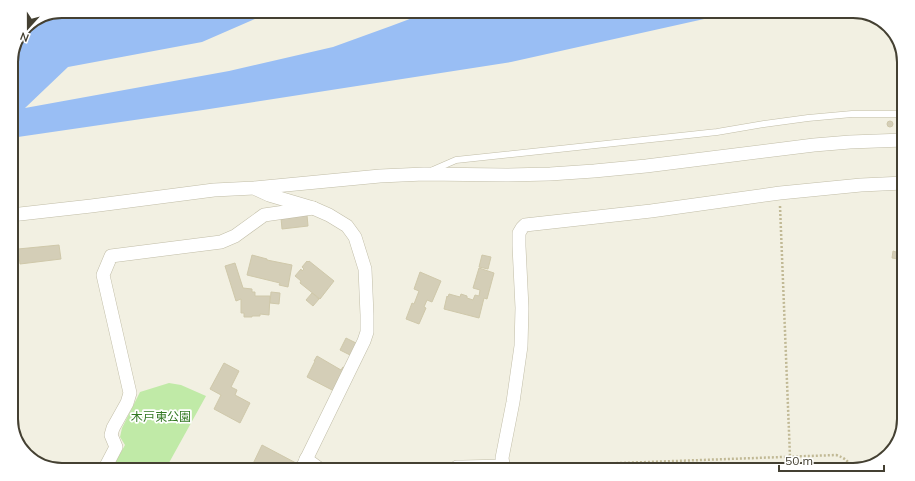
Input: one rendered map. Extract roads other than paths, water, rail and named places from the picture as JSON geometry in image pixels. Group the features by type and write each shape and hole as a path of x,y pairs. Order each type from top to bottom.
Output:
{"street":[{"path":"18,214 214,190 254,188 380,176 424,174 550,174 594,171 814,145 897,140"},
{"path":"503,463 502,458 513,402 521,346 522,308 519,233 525,225 651,211 780,193 861,185 897,183"},
{"path":"254,188 269,195 313,208 329,215 347,226 355,237 365,269 367,332 304,463"},
{"path":"108,463 116,447 111,435 113,428 128,403 130,393 103,275 111,256 221,242 235,236 264,215 313,208"}],"lane":[{"path":"424,174 456,160 717,132 808,118 852,114 897,114"}],"water":[{"path":"62,18 257,18 202,42 68,67 25,108 229,71 333,47 412,18 709,18 511,62 18,137 18,60 21,45 25,38 38,25 45,21"}],"park label":[{"name":"木戸東公園","path":"161,417"}]}
